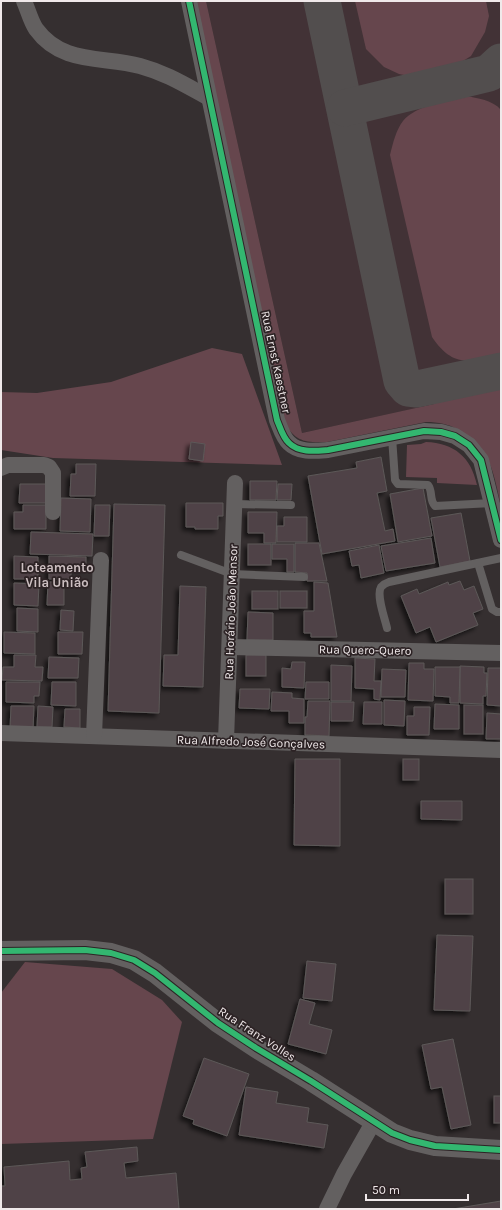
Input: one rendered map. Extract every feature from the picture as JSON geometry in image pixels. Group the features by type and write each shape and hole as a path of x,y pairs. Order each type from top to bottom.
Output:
{"street":[{"path":"24,1 35,28 49,44 77,57 139,66 170,76 209,98"},
{"name":"Rua Ernst Kaestner","path":"189,1 277,420 288,443 300,449 313,451 328,450 424,431 441,432 455,436 469,445 481,460 501,540"},
{"path":"1,468 8,465 44,465 49,467 53,473 54,512"},
{"name":"Rua Horário João Mensor","path":"226,741 235,483"},
{"path":"94,736 101,560"},
{"name":"Rua Quero-Quero","path":"230,647 501,653"},
{"name":"Rua Alfredo José Gonçalves","path":"1,733 501,750"},
{"name":"Rua Franz Volles","path":"1,951 85,950 110,953 134,960 155,973 218,1023 392,1133 435,1146 501,1150"},
{"path":"327,1209 344,1174 374,1121"}],"lane":[{"path":"392,437 395,480 398,484 428,485 433,504 437,506 492,503"},
{"path":"234,504 291,505"},
{"path":"181,555 232,574 304,577"},
{"path":"387,628 380,597 381,588 384,584 501,558"},
{"path":"478,563 492,609 497,612 501,612"}],"shaded area":[{"path":"195,1 206,1 302,433 434,404 432,403 501,387 501,507 495,478 488,460 469,438 457,429 450,426 435,422 426,422 327,442 313,442 297,438 285,423"},
{"path":"206,1 501,1 501,507 484,432 435,404 302,433"},
{"path":"355,1 486,1 489,16 485,32 471,56 463,61 427,74 409,76 399,74 384,67 366,49"},
{"path":"466,96 494,104 501,110 501,355 471,361 455,358 447,354 432,337 390,155 398,128 408,116 415,111 432,104"},
{"path":"212,348 242,354 282,465 53,458 1,450 1,392 37,393 111,382"},
{"path":"426,442 445,445 460,453 466,459 477,485 437,483 437,478 406,477 407,445"},
{"path":"25,962 112,969 162,1000 182,1022 153,1139 1,1144 1,993"}],"building":[{"path":"191,442 205,444 203,461 189,459"},
{"path":"381,457 387,491 377,493 385,531 393,529 395,541 322,554 308,476 357,468 356,462"},
{"path":"76,464 96,464 95,496 70,496 71,474 76,474"},
{"path":"250,481 277,481 276,500 250,500"},
{"path":"20,484 47,484 47,503 19,503"},
{"path":"278,484 292,484 291,500 277,500"},
{"path":"423,488 432,536 398,542 390,494"},
{"path":"61,498 91,499 90,532 60,531"},
{"path":"186,503 223,503 223,516 218,516 218,529 195,529 195,527 186,527"},
{"path":"114,504 165,505 159,713 108,711"},
{"path":"23,505 46,505 46,529 14,529 14,512 23,512"},
{"path":"95,505 110,505 109,536 94,536"},
{"path":"248,512 277,512 276,543 264,543 264,533 248,533"},
{"path":"461,513 470,561 440,567 431,518"},
{"path":"284,517 307,517 307,542 277,542 277,526 284,526"},
{"path":"31,532 93,534 92,556 30,554"},
{"path":"431,538 435,563 386,571 381,546"},
{"path":"295,543 319,543 327,581 307,581 307,573 295,572"},
{"path":"248,544 271,544 271,565 248,565"},
{"path":"272,544 294,544 294,572 287,572 287,559 272,559"},
{"path":"379,545 384,573 361,578 359,565 352,566 349,551"},
{"path":"14,556 38,557 38,579 14,579"},
{"path":"49,556 86,557 86,568 71,567 71,579 49,579"},
{"path":"460,581 464,590 474,586 483,609 473,613 478,625 436,642 430,627 416,633 401,596 417,589 419,594 448,582 449,585"},
{"path":"48,582 64,582 64,605 47,605"},
{"path":"314,582 328,583 337,637 311,637 311,633 304,633 304,611 314,611"},
{"path":"14,583 39,584 38,606 14,605"},
{"path":"180,586 206,587 203,687 163,686 164,655 178,655"},
{"path":"252,591 278,591 278,609 252,609"},
{"path":"280,591 307,591 307,608 280,608"},
{"path":"17,608 38,609 38,632 17,631"},
{"path":"61,610 74,611 73,631 60,630"},
{"path":"248,612 273,613 273,640 247,640"},
{"path":"4,632 35,633 35,654 4,653"},
{"path":"58,632 83,632 82,654 58,654"},
{"path":"14,655 36,655 35,667 43,667 42,681 2,680 3,667 14,667"},
{"path":"246,655 266,655 266,676 246,676"},
{"path":"49,657 79,658 78,678 48,678"},
{"path":"355,658 375,659 374,681 381,681 380,700 374,699 374,689 355,688"},
{"path":"292,662 305,662 304,688 282,687 282,668 291,669"},
{"path":"409,663 424,663 424,669 434,669 433,701 408,700"},
{"path":"331,665 352,666 351,701 331,701"},
{"path":"460,666 484,667 484,673 487,673 486,696 483,696 483,704 460,703"},
{"path":"435,667 460,667 459,703 450,703 450,697 435,696"},
{"path":"488,668 501,668 501,706 487,705"},
{"path":"382,669 406,670 405,697 381,697"},
{"path":"6,682 40,682 39,696 34,696 34,703 6,702"},
{"path":"52,682 76,682 76,706 51,705"},
{"path":"306,682 329,682 329,699 305,699"},
{"path":"240,689 270,689 269,709 239,708"},
{"path":"272,692 292,693 292,698 304,699 304,723 289,723 289,711 271,711"},
{"path":"384,700 405,701 404,726 384,725"},
{"path":"308,701 330,701 329,736 305,735 305,717 307,717"},
{"path":"331,702 354,702 353,721 331,721"},
{"path":"364,702 382,702 382,724 363,724"},
{"path":"435,704 459,705 459,729 434,729"},
{"path":"464,705 483,705 483,734 464,734"},
{"path":"11,706 34,706 33,730 10,729"},
{"path":"38,706 53,707 52,727 37,727"},
{"path":"414,707 430,707 429,735 407,735 407,716 414,716"},
{"path":"65,709 80,709 80,728 64,727"},
{"path":"487,713 501,714 501,739 486,739"},
{"path":"295,759 340,759 340,846 294,845"},
{"path":"403,759 419,759 419,780 403,780"},
{"path":"421,801 462,801 462,820 421,819"},
{"path":"445,879 473,879 473,914 445,914"},
{"path":"437,935 473,936 470,1011 434,1010"},
{"path":"307,961 336,964 332,1001 303,998"},
{"path":"300,999 315,1003 309,1024 332,1030 326,1054 288,1044"},
{"path":"453,1039 471,1125 451,1129 442,1087 431,1089 422,1045"},
{"path":"204,1058 249,1074 227,1136 193,1124 194,1120 183,1116"},
{"path":"246,1087 278,1092 276,1103 309,1108 307,1122 328,1125 324,1148 239,1135"},
{"path":"494,1096 501,1096 501,1123 494,1123"},
{"path":"137,1147 138,1161 124,1163 126,1178 176,1173 179,1209 1,1209 1,1186 5,1186 4,1167 69,1161 70,1180 82,1179 81,1168 87,1167 85,1152"},
{"path":"501,1201 501,1209 453,1209"}],"taxiway":[{"path":"322,1 402,381 408,388 417,389 501,371"},
{"path":"345,108 489,73 501,62"}],"cycle path":[{"path":"189,1 277,420 285,438 289,443 297,448 313,451 328,450 424,431 441,432 455,436 469,445 481,460 501,540"},
{"path":"1,951 85,950 111,953 134,960 155,973 218,1023 392,1133 410,1140 435,1146 501,1150"}],"district":[{"name":"Loteamento Vila União","path":"57,574"}]}
